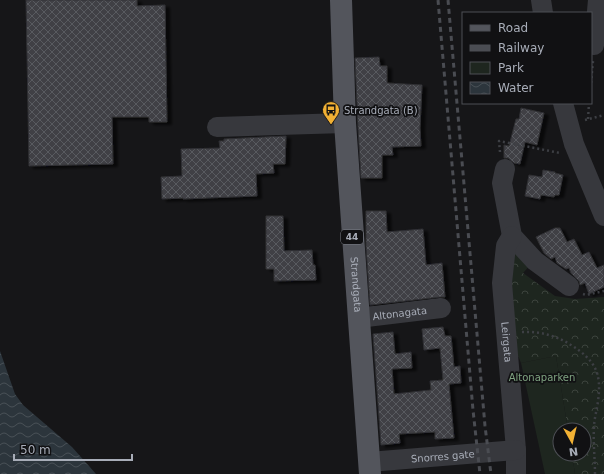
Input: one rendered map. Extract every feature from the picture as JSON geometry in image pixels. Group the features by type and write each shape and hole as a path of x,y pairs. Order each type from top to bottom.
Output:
{"main road":[{"name":"Strandgata","path":"341,0 345,123 369,468"}],"street":[{"path":"541,0 543,12"},
{"path":"594,45 598,0"},
{"path":"563,104 574,144 604,216"},
{"path":"217,127 345,123"},
{"path":"505,169 502,183 512,236 535,261 569,286"},
{"name":"Leirgata","path":"512,236 506,246 502,283 516,450 516,474"},
{"name":"Altonagata","path":"358,318 441,308"},
{"path":"516,450 529,474"},
{"name":"Snorres gate","path":"369,468 516,450"}],"path":[{"path":"588,119 589,104"},
{"path":"580,121 604,114"},
{"path":"506,333 531,332 559,338 583,352 594,364 600,381 594,427 595,474"}],"green space":[{"path":"517,247 532,263 523,273 555,296 575,299 604,297 604,474 575,474 573,462 592,462 592,422 567,422 556,356 521,363 508,329 507,282"},
{"name":"Altonaparken","path":"556,356 567,422 552,422 552,462 573,462 575,474 545,474 521,363"}],"water":[{"path":"0,351 15,394 23,405 72,447 96,474 0,474"}],"building":[{"path":"26,0 137,0 137,6 165,5 167,122 149,122 149,117 112,117 113,164 29,166"},
{"path":"379,57 380,66 387,66 387,83 422,85 420,128 421,146 392,147 393,155 382,155 382,178 361,178 355,58"},
{"path":"521,108 544,113 537,145 525,142 520,164 514,163 508,158 504,158 504,145 509,146 516,119 519,119"},
{"path":"286,136 285,164 273,164 274,173 256,174 257,196 162,199 161,177 182,176 181,149 220,148 219,141 224,141 224,139"},
{"path":"543,170 563,175 559,195 555,195 554,197 541,195 540,199 525,196 529,175 542,177"},
{"path":"366,211 386,211 387,232 423,229 426,265 442,263 445,297 370,305 366,246"},
{"path":"266,216 283,216 284,251 312,250 316,280 274,281 274,269 266,269"},
{"path":"555,228 560,228 567,242 574,239 582,255 589,252 597,268 604,265 604,287 589,294 585,283 580,285 579,281 571,273 569,268 566,269 557,263 555,257 551,259 544,253 536,237"},
{"path":"443,327 445,336 451,336 454,367 460,366 461,383 449,384 454,438 435,439 435,432 399,434 400,443 381,445 373,334 393,332 395,354 411,352 412,368 392,369 394,394 431,390 430,381 443,380 440,348 424,350 422,329"}],"railway":[{"path":"438,0 473,410 480,474"},
{"path":"448,0 485,426 491,474"}],"place":[{"name":"Strandgata (B)","path":"331,125"}]}
